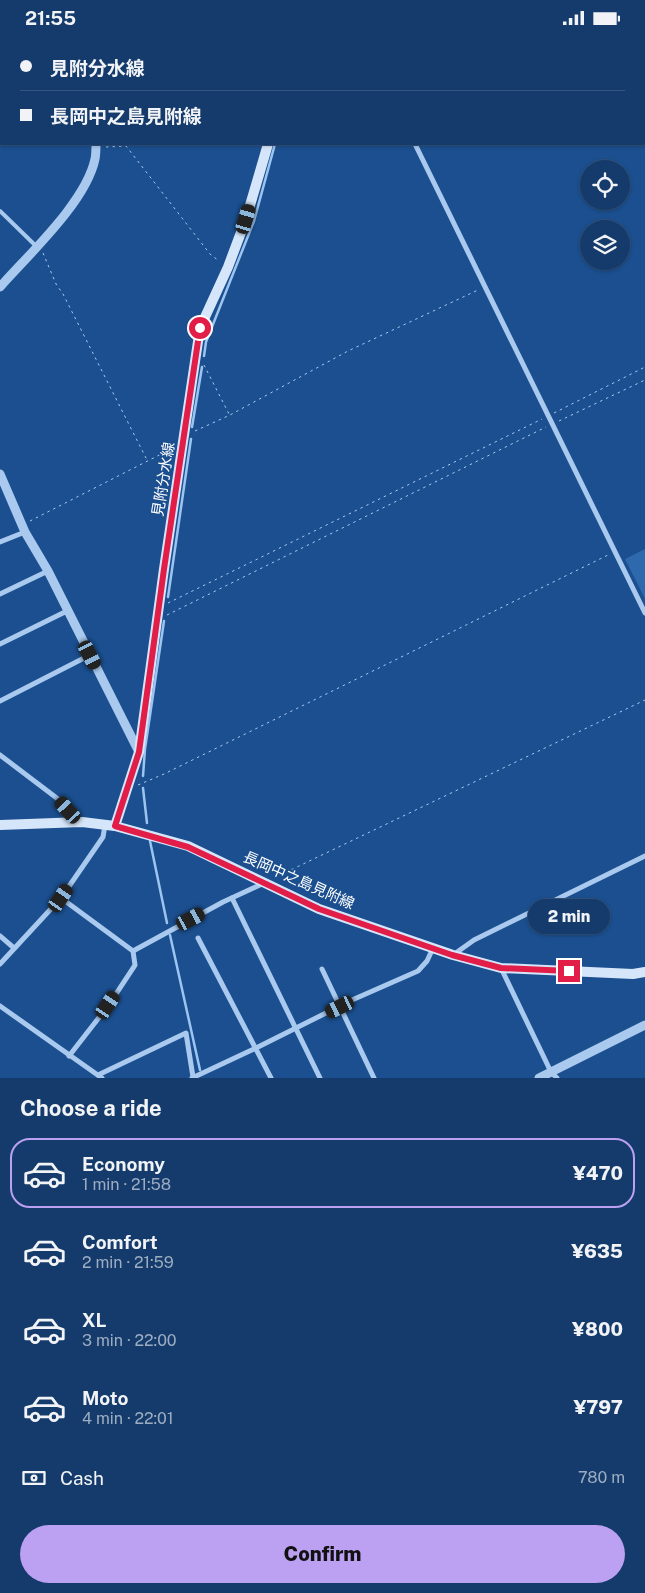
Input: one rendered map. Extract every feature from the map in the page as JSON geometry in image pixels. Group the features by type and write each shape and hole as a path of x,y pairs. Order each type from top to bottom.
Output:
{"main road":[{"name":"見附分水線","path":"110,825 127,788 139,752 200,328 228,267 246,219 268,145"},
{"name":"長岡中之島見附線","path":"0,825 79,822 110,825 188,847 319,909 452,955 501,968 633,974 645,972"}],"street":[{"path":"415,145 645,613"},
{"path":"0,287 38,246 80,191 88,179 93,166 96,146"},
{"path":"0,474 23,528 48,571 139,752"},
{"path":"0,542 23,528"},
{"path":"0,594 48,571"},
{"path":"0,644 67,611"},
{"path":"0,701 90,655"},
{"path":"0,755 58,799 79,822"},
{"path":"0,964 61,898 110,825"},
{"path":"452,955 474,940 645,856"},
{"path":"133,951 160,935 265,883"},
{"path":"61,898 133,951 135,965 108,1005 69,1056"},
{"path":"232,898 320,1078"},
{"path":"0,936 14,949"},
{"path":"198,938 270,1078"},
{"path":"1,1010 100,1077 186,1033 192,1078 392,981 418,971 427,961 433,948"},
{"path":"501,968 554,1075"},
{"path":"322,969 374,1078"},
{"path":"539,1078 554,1075 645,1025"}],"lane":[{"path":"0,211 38,246"}],"path":[{"path":"96,146 126,146 210,254 228,267"},
{"path":"38,246 147,460"},
{"path":"185,434 189,434 230,415 348,351 485,287"},
{"path":"196,361 200,360 206,368 230,415"},
{"path":"159,608 645,367"},
{"path":"157,620 645,379"},
{"path":"23,528 45,514 147,460 175,447 183,447"},
{"path":"127,788 164,774 616,552"},
{"path":"265,883 645,700"}],"shaded area":[{"path":"645,549 645,599 625,559"}],"waterway":[{"path":"204,356 206,342 254,221 275,145"},
{"path":"192,427 202,367"},
{"path":"168,597 191,439"},
{"path":"143,776 145,749 164,621"},
{"path":"143,788 147,823"},
{"path":"150,841 167,923"},
{"path":"170,935 200,1070"}],"route":[{"path":"200,328 139,752 115,826 188,847 319,909 452,955 501,968 569,971"}]}
